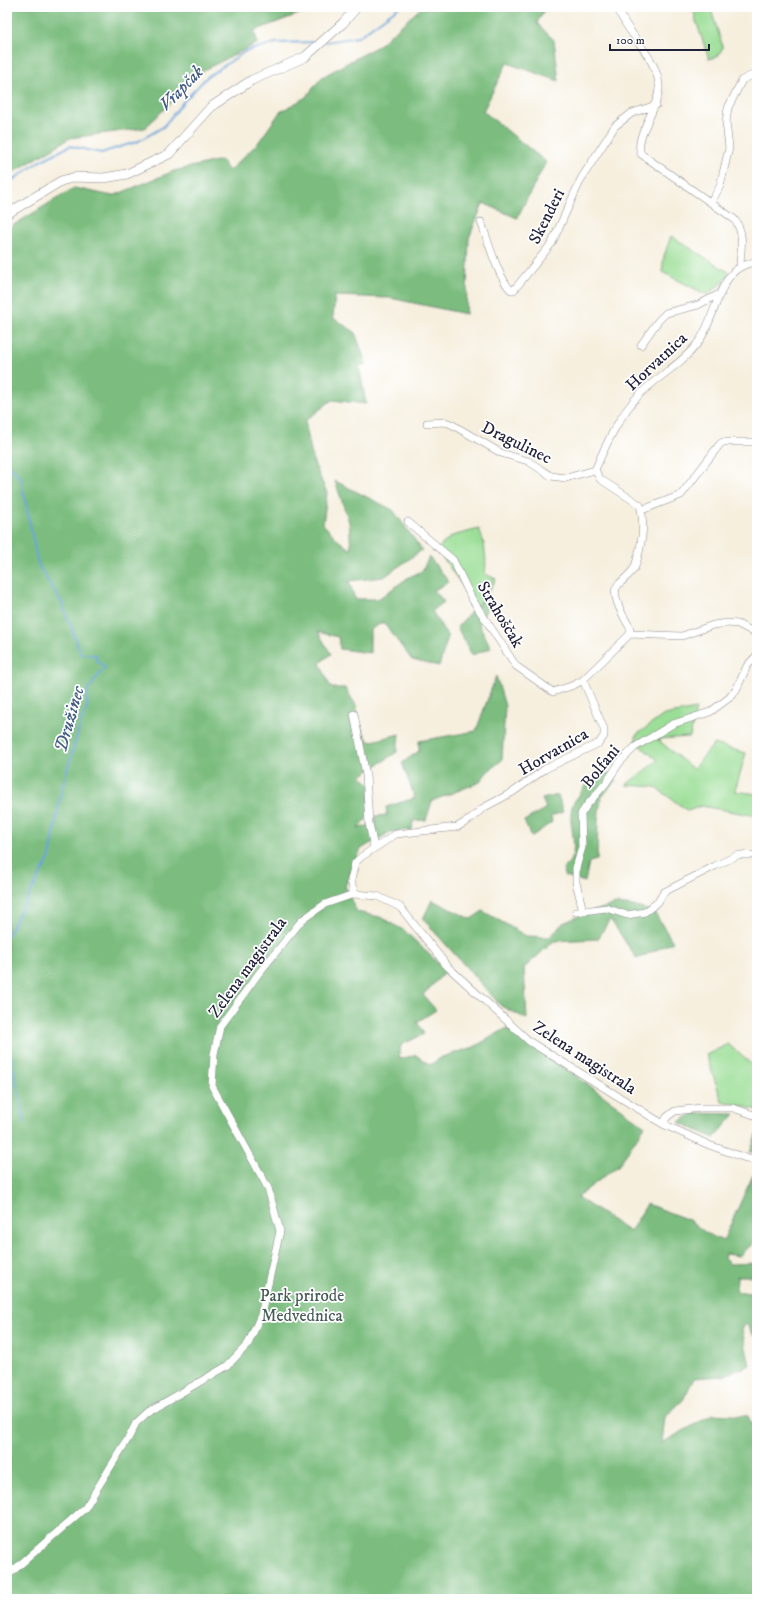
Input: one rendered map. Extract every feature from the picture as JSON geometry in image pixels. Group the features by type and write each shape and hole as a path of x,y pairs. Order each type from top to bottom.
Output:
{"street":[{"path":"7,214 61,181 75,177 104,178 126,174 157,161 176,149 211,106 252,80 299,60 312,52 328,38 356,7"},
{"path":"617,7 626,28 645,52 654,68 659,85 656,105 639,143 641,154 731,216 739,226 742,242 740,267"},
{"path":"711,203 720,186 729,148 726,122 728,108 742,80 757,73"},
{"name":"Skenderi","path":"481,222 502,278 511,290 514,290 552,243 581,179 616,126 632,113 656,105"},
{"name":"Horvatnica","path":"595,470 612,432 637,398 686,355 702,338 721,293 731,275 740,267 757,261"},
{"name":"Horvatnica","path":"642,345 658,321 666,313 698,305 721,293"},
{"name":"Dragulinec","path":"427,423 445,422 452,424 501,453 528,461 551,476 566,478 595,470"},
{"path":"642,510 681,495 720,444 733,441 757,442"},
{"path":"583,680 630,634 630,628 616,599 615,590 616,586 635,567 643,530 642,510 638,502 600,479 595,470"},
{"name":"Strahoščak","path":"408,522 453,560 472,599 516,666 553,692 574,685 583,680"},
{"path":"630,634 682,636 713,625 728,623 738,624 757,634"},
{"name":"Bolfani","path":"757,655 747,666 736,690 729,698 710,712 673,724 634,747 620,762 606,783 587,805 582,814 582,846 576,868 579,911 606,908 627,915 645,912 658,902 664,892 715,866 738,855 757,855"},
{"name":"Horvatnica","path":"354,894 351,880 355,863 374,848 396,834 457,827 469,820 483,808 513,792 546,769 599,743 604,736 604,729 583,680"},
{"path":"354,714 366,775 369,822 374,848"},
{"name":"Zelena magistrala","path":"7,1576 85,1508 129,1437 136,1423 148,1412 227,1366 248,1344 261,1315 280,1230 268,1188 212,1086 214,1054 220,1026 259,973 302,920 325,904 354,894 376,896 400,907 448,967 530,1042 663,1124 709,1145 757,1162"},
{"path":"663,1124 667,1117 675,1111 701,1108 733,1108 757,1116"},
{"path":"757,1358 757,1364"}],"green space":[{"path":"7,7 317,7 254,31 258,43 204,70 145,128 70,138 7,176"},
{"name":"Park prirode Medvednica","path":"422,7 544,7 545,8 537,23 554,40 559,81 507,63 483,111 546,162 517,218 483,203 469,238 466,314 390,298 335,296 333,318 355,332 366,364 359,366 366,404 332,400 305,421 313,461 327,493 323,524 339,541 351,550 349,522 335,481 393,510 422,550 384,577 349,581 355,599 378,599 409,577 422,571 429,557 449,582 434,590 444,602 432,611 448,637 439,666 412,660 383,622 370,630 370,653 340,649 338,637 318,632 331,654 320,663 331,688 345,688 356,705 359,723 369,742 399,734 397,752 361,776 369,783 373,790 369,798 373,812 358,828 375,824 376,816 387,815 386,807 415,798 402,763 419,751 419,741 476,731 496,676 505,706 502,760 487,772 480,782 432,801 426,820 413,821 412,830 390,832 361,849 345,886 357,912 380,917 405,931 446,971 423,995 436,1010 417,1022 424,1034 401,1045 399,1059 416,1055 430,1065 442,1057 474,1047 507,1028 645,1126 618,1166 577,1197 630,1232 647,1204 689,1220 706,1233 723,1241 753,1175 757,1176 757,1240 739,1256 725,1254 724,1259 730,1264 756,1263 757,1265 757,1276 737,1276 736,1291 757,1294 757,1332 753,1336 746,1323 742,1330 750,1365 723,1376 694,1378 683,1400 665,1417 662,1443 713,1414 748,1416 757,1436 757,1599 7,1599 7,229 74,188 113,196 174,171 221,160 229,171 258,143 280,112 306,97 322,77 378,46"},
{"path":"693,7 710,7 723,47 718,56 709,59 696,21"},
{"path":"671,236 730,273 723,282 707,295 662,272 664,256"},
{"path":"479,529 485,551 485,574 496,579 485,597 476,606 437,549 452,536"},
{"path":"485,597 490,602 479,624 491,648 472,655 457,627"},
{"path":"696,709 690,737 657,739 693,769 714,744 746,753 735,791 757,794 757,816 701,806 688,811 655,787 626,785 658,760 636,743 636,735 664,715"},
{"path":"608,772 616,780 601,798 598,820 597,860 589,862 585,882 564,876 564,867 573,855 574,847 571,814 574,802 591,779"},
{"path":"558,795 563,812 551,816 552,822 531,837 524,821 546,808 542,799"},
{"path":"432,900 471,919 483,911 526,936 550,937 563,923 584,914 616,904 633,906 654,912 673,942 637,959 610,919 598,939 554,941 524,968 527,1019 501,1006 423,919"},
{"path":"728,1044 757,1069 757,1110 722,1101 706,1055"},
{"path":"694,1113 735,1114 714,1138 679,1122"},
{"path":"757,1133 757,1153 750,1152"}],"waterway":[{"name":"Vrapčak","path":"326,42 358,37 399,7"},
{"name":"Vrapčak","path":"7,184 40,161 70,146 101,153 139,141 163,127 184,101 207,77 246,51 276,43 316,42"},
{"name":"Družinec","path":"7,463 21,479 38,565 62,603 81,654 96,655 96,660 105,667 87,691 87,707 80,725 61,792 50,857 7,936"},
{"path":"7,1039 25,1123"}]}
